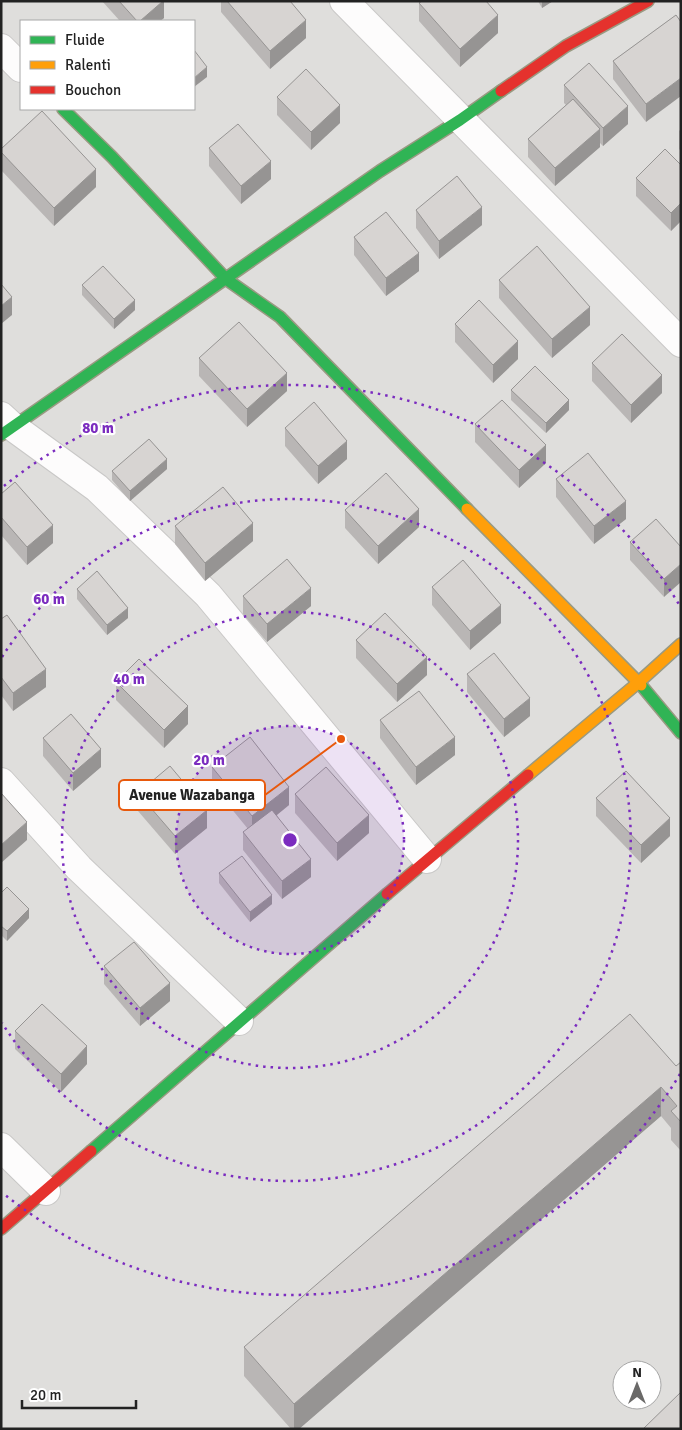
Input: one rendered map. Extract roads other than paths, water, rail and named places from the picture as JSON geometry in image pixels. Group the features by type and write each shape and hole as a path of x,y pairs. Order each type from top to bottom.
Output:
{"street":[{"path":"344,1 681,343"},
{"path":"428,859 208,595 97,488 5,426 226,279 380,171 460,120 566,46 648,1"},
{"path":"1,48 20,67"},
{"path":"64,110 112,157 226,279 280,317 639,682 681,733"},
{"path":"1,1229 428,859 639,682 681,644"},
{"path":"1,782 79,868 239,1022"},
{"path":"1,1147 46,1191"}],"place":[{"name":"Avenue Wazabanga","path":"341,739"}]}
